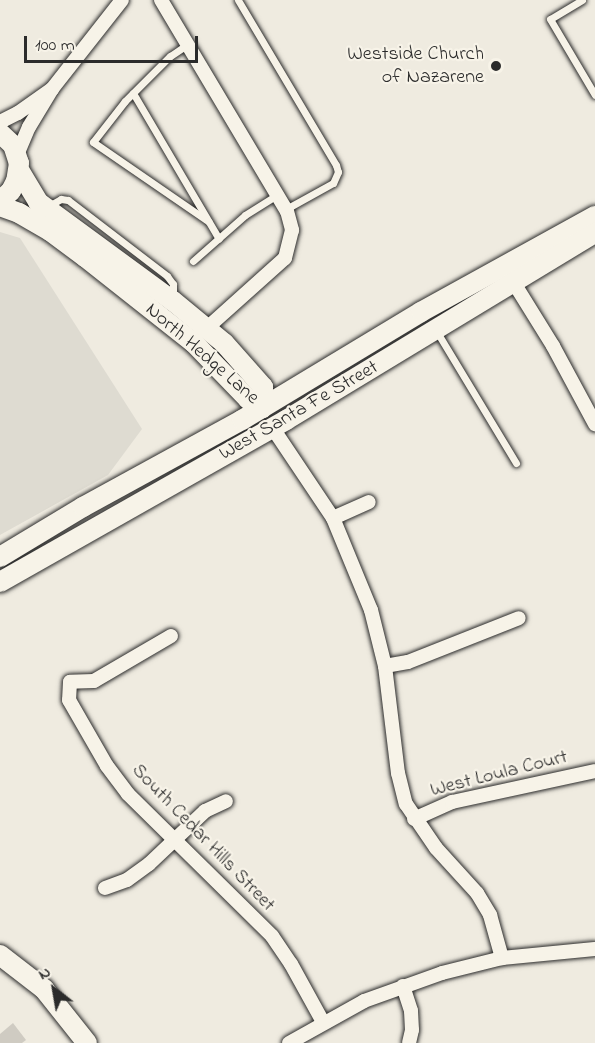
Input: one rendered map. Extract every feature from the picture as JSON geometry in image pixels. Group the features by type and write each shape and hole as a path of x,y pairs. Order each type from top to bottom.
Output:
{"street":[{"path":"0,201 11,191 29,127 52,89 122,0"},
{"path":"161,0 278,194 286,209 292,230 285,258 207,328"},
{"path":"0,122 18,113 52,89"},
{"name":"North Hedge Lane","path":"0,133 13,145 31,194 45,208 207,328 243,362 263,387 262,408"},
{"name":"North Hedge Lane","path":"0,206 19,213 50,231 85,257 194,343 248,399 262,408"},
{"name":"West Santa Fe Street","path":"0,582 272,428 435,330 509,274 595,216"},
{"name":"West Santa Fe Street","path":"0,557 83,507 262,408 421,312 595,233"},
{"path":"509,274 553,346 595,423"},
{"path":"262,408 272,428 333,518 371,610 385,666 398,773 406,804 414,819 444,859 477,893 490,915 502,958"},
{"path":"333,518 369,502"},
{"path":"385,666 408,662 519,618"},
{"name":"South Cedar Hills Street","path":"171,636 94,681 70,682 69,700 107,765 128,794 272,936 291,964 322,1022"},
{"name":"West Loula Court","path":"414,819 438,807 468,798 595,771"},
{"path":"105,888 127,880 205,811 226,801"},
{"path":"289,1043 322,1022 404,986 502,958 595,949"},
{"path":"0,955 45,989 87,1043"},
{"path":"404,986 411,1011 412,1030 409,1043"}],"lane":[{"path":"238,0 333,158 338,172 333,183 325,190 286,209"},
{"path":"582,0 550,19 595,95"},
{"path":"188,44 170,56 133,93 93,142 208,221"},
{"path":"133,93 219,238"},
{"path":"194,261 245,215 278,194"},
{"path":"435,330 516,463"}],"shaded area":[{"path":"0,232 20,238 142,429 108,475 0,535"},
{"path":"13,1023 26,1040 22,1043 0,1043 0,1034"}],"place":[{"name":"Westside Church of Nazarene","path":"496,66"}]}
